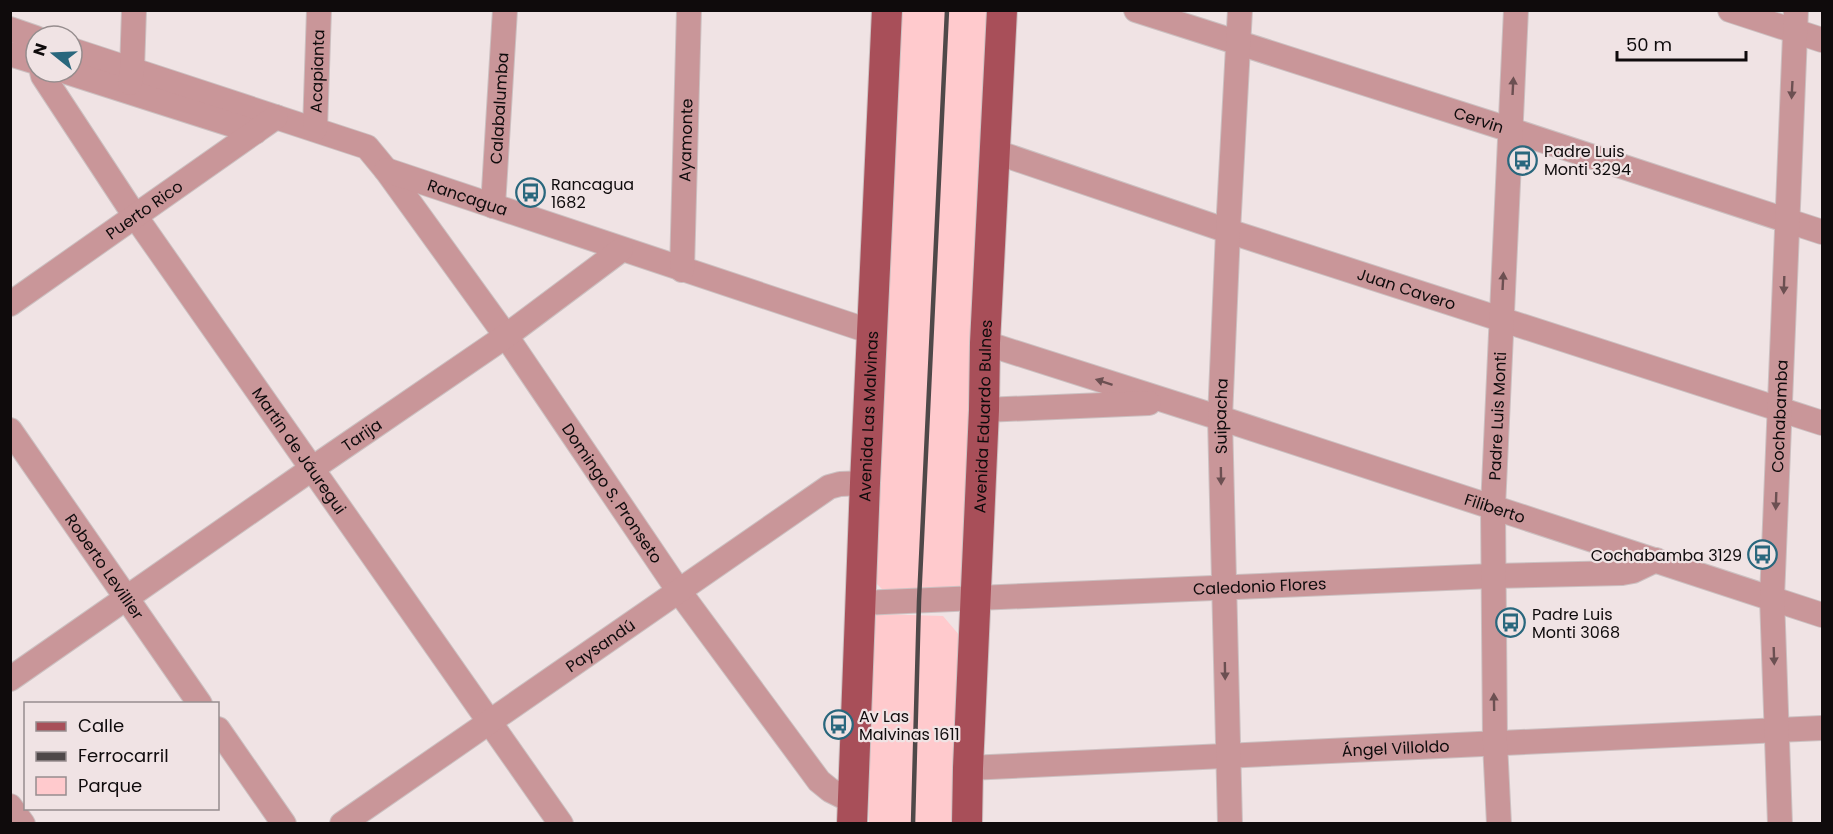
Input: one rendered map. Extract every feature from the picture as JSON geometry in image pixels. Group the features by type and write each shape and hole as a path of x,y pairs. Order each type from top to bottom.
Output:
{"main road":[{"name":"Avenida Las Malvinas","path":"852,812 887,10"},
{"name":"Avenida Eduardo Bulnes","path":"967,824 993,151 1002,10"}],"street":[{"path":"130,80 134,10"},
{"name":"Acapianta","path":"315,129 320,10"},
{"name":"Calabalumba","path":"492,206 505,10"},
{"name":"Ayamonte","path":"682,270 689,10"},
{"name":"Cervin","path":"1136,10 1822,232"},
{"name":"Suipacha","path":"1230,824 1220,418 1227,231 1240,10"},
{"name":"Padre Luis Monti","path":"1498,824 1493,507 1516,10"},
{"path":"1730,10 1795,21 1822,40"},
{"name":"Cochabamba","path":"1780,824 1772,598 1795,21"},
{"path":"84,56 130,80 255,132"},
{"path":"84,74 130,80 315,129 367,147 387,170"},
{"name":"Martín de Jáuregui","path":"48,84 135,216 561,824"},
{"name":"Puerto Rico","path":"10,304 276,117"},
{"name":"Juan Cavero","path":"993,151 1227,231 1822,423"},
{"name":"Rancagua","path":"387,170 872,332"},
{"name":"Domingo S. Pronseto","path":"387,170 506,336 678,590 819,781 852,812"},
{"name":"Tarija","path":"10,679 506,336 621,250"},
{"name":"Filiberto","path":"985,343 1822,615"},
{"name":"Filiberto","path":"984,410 1167,402"},
{"name":"Roberto Levillier","path":"10,430 199,702"},
{"name":"Paysandú","path":"342,824 830,487 840,484 865,483"},
{"name":"Caledonio Flores","path":"861,603 1493,576 1622,573 1633,571 1656,560"},
{"name":"Ángel Villoldo","path":"968,768 1822,728"},
{"path":"219,730 284,824"},
{"path":"10,806 23,824"}],"green space":[{"path":"901,11 995,11 962,589 885,592 873,580"},
{"path":"877,614 943,616 960,636 955,823 869,824 870,626"}],"railway":[{"path":"913,824 919,601 947,10"}],"place":[{"name":"Padre Luis Monti 3294","path":"1523,160"},
{"name":"Rancagua 1682","path":"530,193"},
{"name":"Cochabamba 3129","path":"1763,555"},
{"name":"Padre Luis Monti 3068","path":"1511,623"},
{"name":"Av Las Malvinas 1611","path":"838,725"}]}
